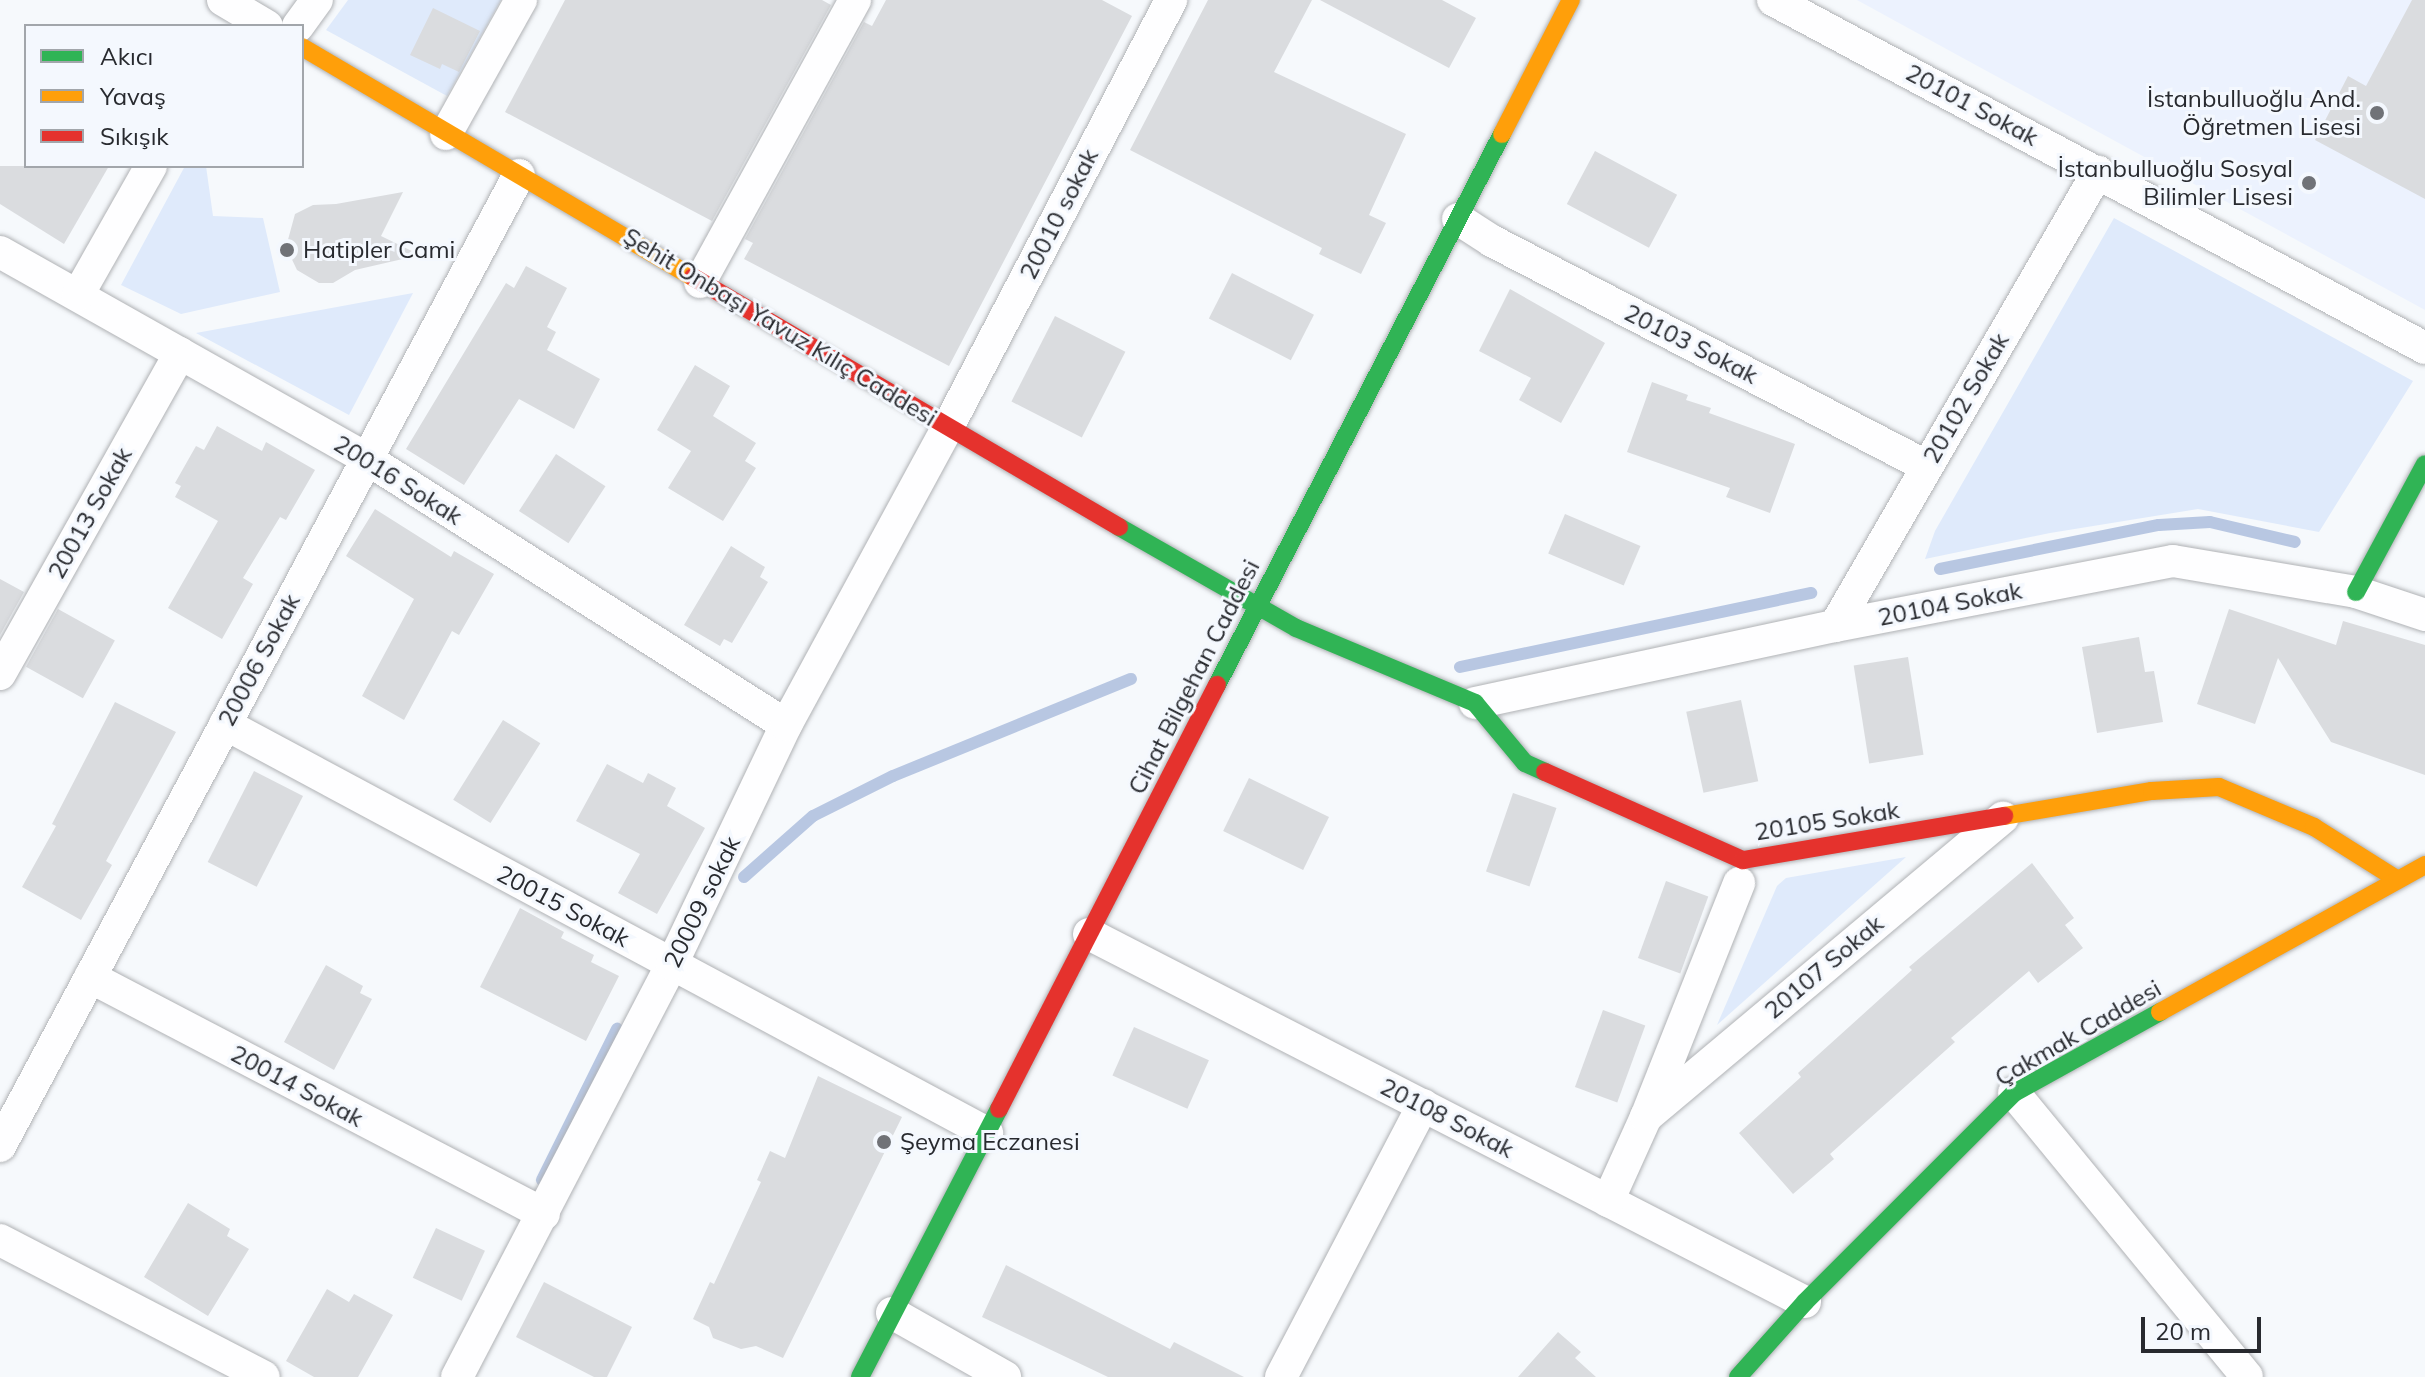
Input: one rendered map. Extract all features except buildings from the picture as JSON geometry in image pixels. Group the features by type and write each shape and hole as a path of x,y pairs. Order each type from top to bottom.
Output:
{"main road":[{"name":"Cihat Bilgehan Caddesi","path":"860,1377 1571,0"},
{"name":"Şehit Onbaşı Yavuz Kılıç Caddesi","path":"304,48 1257,607"},
{"path":"2356,592 2425,464"},
{"name":"20105 Sokak","path":"1257,607 1296,628 1475,703 1525,763 1743,860 2152,791 2219,787 2314,827 2398,880"},
{"name":"Çakmak Caddesi","path":"1738,1377 1805,1302 2014,1093 2425,865"}],"street":[{"path":"299,24 317,0"},
{"path":"446,134 521,0"},
{"path":"700,282 855,0"},
{"name":"20010 sokak","path":"948,427 1171,0"},
{"name":"20101 Sokak","path":"1773,0 2425,348"},
{"path":"78,295 150,168"},
{"name":"20102 Sokak","path":"1835,626 2098,172"},
{"name":"20006 Sokak","path":"0,1146 519,175"},
{"name":"20103 Sokak","path":"1458,219 1492,241 1926,466"},
{"name":"20016 Sokak","path":"0,252 367,459 786,725"},
{"name":"20013 Sokak","path":"0,674 180,353"},
{"name":"20009 sokak","path":"457,1377 672,964 786,725 948,427"},
{"name":"20104 Sokak","path":"1475,703 1835,626 2173,561 2356,592 2425,615"},
{"name":"20015 Sokak","path":"225,724 987,1133"},
{"name":"20107 Sokak","path":"1646,1117 2003,817"},
{"path":"1608,1201 1646,1117 1739,883"},
{"name":"20108 Sokak","path":"1089,934 1805,1302"},
{"name":"20014 Sokak","path":"90,977 542,1213"},
{"path":"2014,1093 2247,1377"},
{"path":"1281,1377 1423,1105"},
{"path":"0,1240 264,1377"},
{"path":"892,1313 1005,1377"}],"shaded area":[{"path":"348,0 501,0 447,96 326,30"},
{"name":"İstanbulluoğlu Sosyal Bilimler Lisesi","path":"1857,0 2425,0 2425,310 1961,57"},
{"path":"184,168 206,168 213,216 263,218 280,292 181,314 121,285"},
{"path":"2114,218 2413,381 2319,532 2198,509 2050,533 1925,559 1935,531"},
{"path":"413,293 349,415 196,333"},
{"path":"1906,857 1717,1025 1777,886 1786,878"}],"waterway":[{"path":"1940,569 2159,525 2210,522 2295,542"},
{"path":"1460,667 1811,593"},
{"path":"744,877 813,816 893,776 1131,679"},
{"path":"542,1180 617,1029"}],"traffic: fast":[{"path":"1217,685 1502,134"},
{"path":"2356,592 2425,464"},
{"path":"1119,527 1296,628 1475,703 1525,763 1545,772"},
{"path":"1738,1377 1805,1302 2014,1093 2160,1012"},
{"path":"860,1377 999,1109"}],"traffic: slow":[{"path":"1502,134 1571,0"},
{"path":"304,48 693,277"},
{"path":"2004,816 2152,791 2219,787 2314,827 2398,880"},
{"path":"2160,1012 2425,865"}],"traffic: jam":[{"path":"693,277 1119,527"},
{"path":"999,1109 1217,685"},
{"path":"1545,772 1743,860 2004,816"}],"place":[{"name":"İstanbulluoğlu And. Öğretmen Lisesi","path":"2377,113"},
{"name":"İstanbulluoğlu Sosyal Bilimler Lisesi","path":"2309,183"},
{"name":"Hatipler Cami","path":"287,250"},
{"name":"Şeyma Eczanesi","path":"884,1142"}]}
